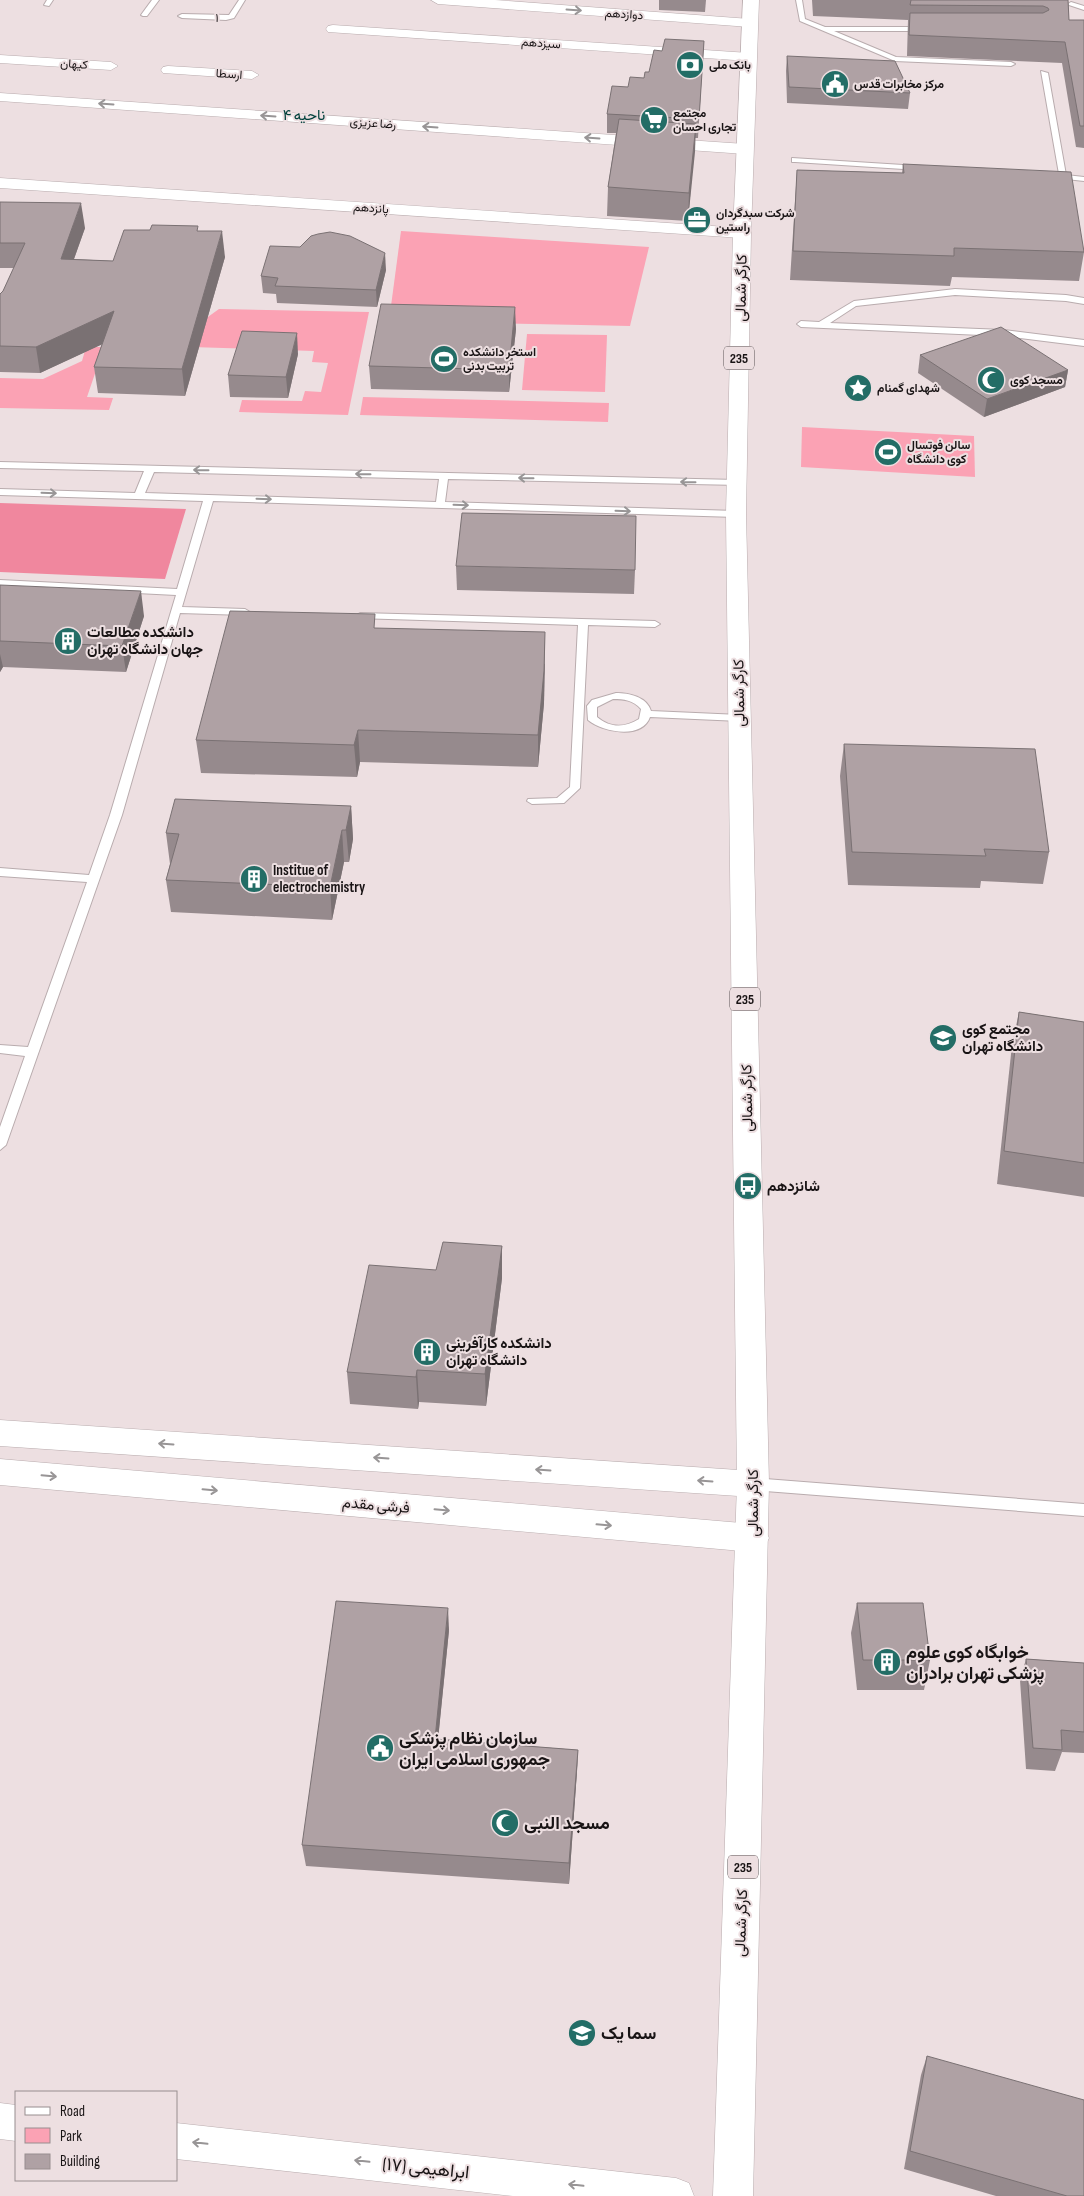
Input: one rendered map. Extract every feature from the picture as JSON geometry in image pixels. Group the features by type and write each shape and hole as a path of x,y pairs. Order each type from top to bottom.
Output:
{"main road":[{"name":"کارگر شمالی","path":"733,2196 754,1484 736,514 742,233 751,0"},
{"path":"0,1432 754,1484"},
{"name":"فرشی مقدم","path":"0,1472 753,1538"}],"street":[{"name":"دوازدهم","path":"438,0 750,23"},
{"name":"سیزدهم","path":"333,29 749,57"},
{"name":"کیهان","path":"0,59 111,66"},
{"path":"6,97 25,80 38,61"},
{"name":"ارسطا","path":"168,70 252,75"},
{"name":"ارسطا","path":"184,110 206,72"},
{"name":"رضا عزیزی","path":"6,97 745,149"},
{"name":"پانزدهم","path":"0,183 742,233"},
{"path":"0,2121 15,2123"},
{"name":"ابراهیمی (۱۷)","path":"178,2141 676,2196"}],"lane":[{"path":"145,15 156,0"},
{"name":"۱","path":"182,16 232,17 242,0"},
{"path":"799,0 802,20 895,59 1011,64"},
{"path":"1071,4 1084,8"},
{"path":"824,29 932,29"},
{"path":"1044,73 1063,177"},
{"path":"795,160 924,168"},
{"path":"1043,176 1084,179"},
{"path":"820,325 854,304 955,292 1066,298 1084,301"},
{"path":"801,324 1004,333 1084,343"},
{"path":"0,465 737,484"},
{"path":"139,496 150,469"},
{"path":"440,505 444,476"},
{"path":"0,492 736,514"},
{"path":"0,1145 116,815 183,592 209,498"},
{"path":"0,583 183,592"},
{"path":"177,610 256,613"},
{"path":"346,615 655,624"},
{"path":"532,801 560,801 575,788 583,622"},
{"path":"591,712 596,702 620,695 643,704 647,714"},
{"path":"591,712 597,722 613,729 622,729 639,724 647,714"},
{"path":"579,713 591,712"},
{"path":"647,714 740,718"},
{"path":"0,872 94,879"},
{"path":"0,1049 33,1052"},
{"path":"754,1484 1084,1510"}],"green space":[{"path":"401,231 649,247 630,326 389,321"},
{"path":"219,309 369,312 348,415 239,412 242,400 302,401 305,391 321,392 328,363 312,362 314,351 191,347 198,324"},
{"path":"527,334 607,335 605,392 522,390"},
{"path":"86,347 104,347 87,397 113,398 109,410 0,408 0,378 43,379 82,361"},
{"path":"363,397 609,403 608,422 360,415"},
{"name":"سالن فوتسال کوی دانشگاه","path":"802,427 974,436 975,477 801,467"}],"shaded area":[{"path":"0,503 186,509 165,579 0,572"}],"building":[{"path":"911,0 1068,0 1069,20 1084,20 1084,126 1080,126 1065,42 909,35 910,13 1043,13 1049,10 1048,8 1043,6 910,5"},
{"path":"665,39 704,41 699,119 607,114 612,86 628,87 630,77 644,78 645,72 649,72 654,50 662,51"},
{"path":"787,56 895,61 910,93 789,87"},
{"path":"619,119 696,124 689,193 608,187"},
{"path":"903,164 1071,172 1084,252 954,248 954,256 793,251 797,170 904,173"},
{"path":"0,202 81,203 61,259 113,261 124,230 150,230 152,225 198,226 197,231 222,231 182,369 94,367 114,311 36,347 0,346 0,294 25,243 0,243"},
{"path":"330,232 350,236 385,253 376,290 275,286 278,278 261,276 270,246 300,247 311,236"},
{"name":"استخر دانشکده تربیت بدنی","path":"381,304 515,307 509,370 369,366"},
{"path":"1001,327 1068,370 987,399 920,355"},
{"path":"242,331 297,333 286,377 228,375"},
{"path":"462,513 636,516 635,570 456,566"},
{"path":"0,585 141,591 122,646 0,641"},
{"path":"230,611 375,614 374,628 545,632 544,671 538,735 358,730 354,745 196,740"},
{"path":"844,744 1035,749 1049,852 984,849 986,856 852,852"},
{"path":"175,799 351,806 346,830 342,830 330,887 166,880 179,834 166,833"},
{"path":"1019,1012 1084,1022 1084,1163 1004,1151"},
{"name":"دانشکده کارآفرینی دانشگاه تهران","path":"443,1242 502,1246 485,1374 417,1370 416,1377 347,1372 369,1265 436,1270"},
{"path":"336,1601 448,1608 435,1739 578,1750 569,1863 302,1845"},
{"path":"857,1603 923,1603 930,1660 863,1660"},
{"path":"1026,1659 1084,1663 1084,1732 1061,1730 1062,1750 1033,1748"},
{"path":"927,2056 1084,2100 1084,2196 1067,2196 910,2151"}],"place":[{"name":"بانک ملی","path":"690,65"},
{"name":"مرکز مخابرات قدس","path":"835,84"},
{"name":"مجتمع تجاری احسان","path":"654,120"},
{"name":"شرکت سبدگردان راستین","path":"697,220"},
{"name":"استخر دانشکده تربیت بدنی","path":"444,359"},
{"name":"مسجد کوی","path":"991,380"},
{"name":"شهدای گمنام","path":"858,388"},
{"name":"سالن فوتسال کوی دانشگاه","path":"888,452"},
{"name":"دانشکده مطالعات جهان دانشگاه تهران","path":"68,641"},
{"name":"Institue of electrochemistry","path":"254,879"},
{"name":"مجتمع کوی دانشگاه تهران","path":"943,1038"},
{"name":"شانزدهم","path":"748,1186"},
{"name":"دانشکده کارآفرینی دانشگاه تهران","path":"427,1352"},
{"name":"خوابگاه کوی علوم پزشکی تهران برادران","path":"887,1662"},
{"name":"سازمان نظام پزشکی جمهوری اسلامی ایران","path":"380,1748"},
{"name":"مسجد النبی","path":"505,1823"},
{"name":"سما یک","path":"582,2033"}],"district":[{"name":"ناحیه ۴","path":"304,115"}]}
